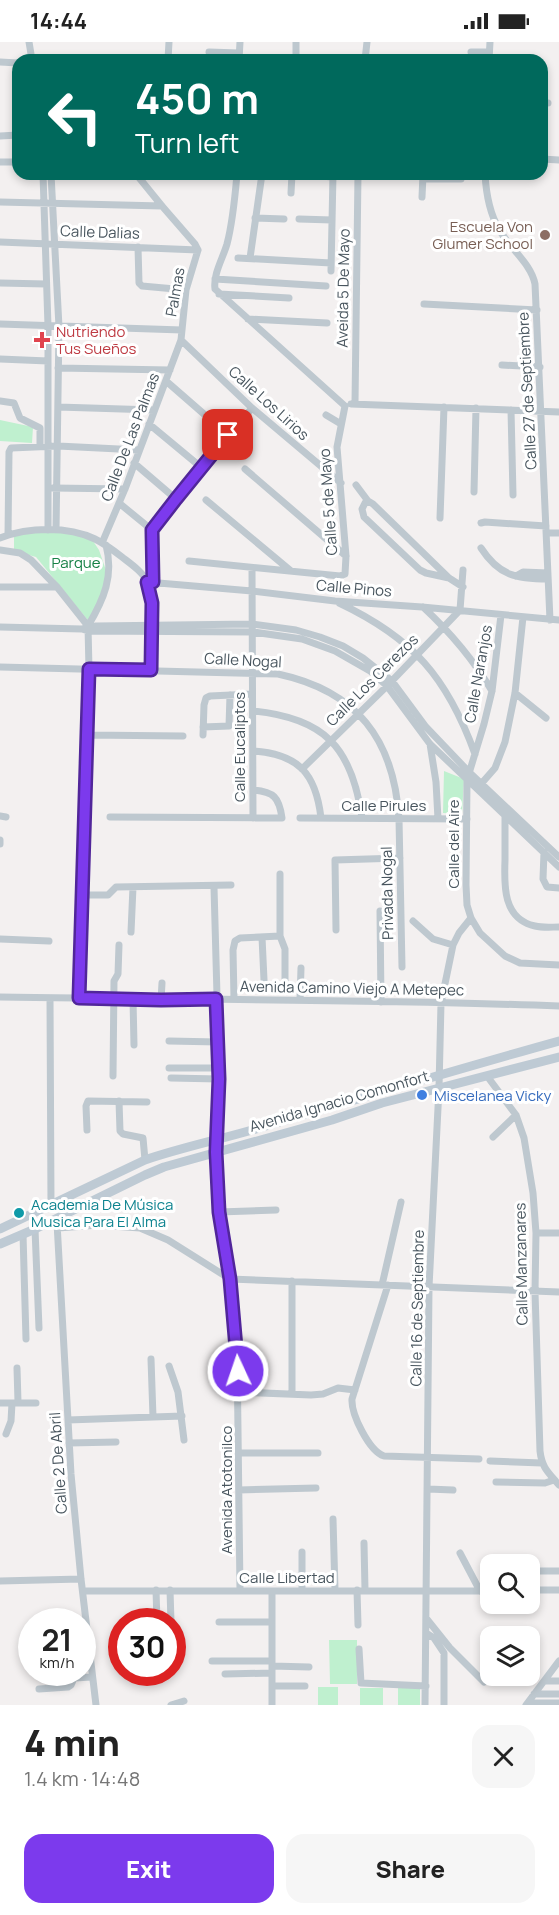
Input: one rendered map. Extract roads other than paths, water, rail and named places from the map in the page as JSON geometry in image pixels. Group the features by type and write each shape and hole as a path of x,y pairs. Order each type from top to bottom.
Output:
{"main road":[{"name":"Avenida Ignacio Comonfort","path":"0,1229 145,1160 559,1041"},
{"name":"Avenida Ignacio Comonfort","path":"0,1244 35,1229 57,1223 145,1174 164,1167 332,1120 382,1103 559,1057"}],"street":[{"path":"209,52 221,54"},
{"path":"471,52 480,54"},
{"path":"44,180 48,326 44,446"},
{"path":"48,530 58,446 59,327 51,180"},
{"path":"141,180 198,250"},
{"path":"237,180 227,243 214,286 219,294 345,406 355,403 559,412"},
{"path":"250,258 261,180"},
{"path":"291,193 292,180"},
{"path":"238,258 331,267 333,180"},
{"name":"Aveida 5 De Mayo","path":"355,403 358,180"},
{"path":"422,196 423,180"},
{"name":"Calle 27 de Septiembre","path":"485,180 498,228 534,278 540,367 550,620"},
{"path":"0,202 162,206"},
{"path":"255,218 284,219"},
{"path":"300,219 332,220"},
{"name":"Calle Dalias","path":"0,242 198,250"},
{"path":"138,247 142,286 186,290"},
{"name":"Palmas","path":"181,340 186,290 198,250"},
{"path":"215,279 326,286"},
{"path":"0,283 46,284"},
{"path":"219,294 289,298"},
{"path":"424,304 537,309"},
{"path":"248,319 327,323"},
{"path":"0,324 182,330"},
{"name":"Calle De Las Palmas","path":"104,544 181,340"},
{"name":"Calle Los Lirios","path":"181,340 252,408 341,483"},
{"path":"0,359 48,361"},
{"path":"502,365 540,367"},
{"path":"58,369 170,370"},
{"path":"166,381 228,435"},
{"path":"0,401 14,403 20,418 40,428 52,488 56,530"},
{"name":"Calle 5 de Mayo","path":"291,571 340,576 346,572 337,447 345,406"},
{"path":"58,407 154,410"},
{"path":"440,518 444,407"},
{"path":"151,670 152,530 252,408"},
{"path":"474,492 476,408"},
{"path":"511,410 513,495"},
{"path":"326,414 341,424"},
{"path":"149,424 202,468"},
{"path":"8,535 10,449 58,446 139,450"},
{"path":"134,463 176,499"},
{"path":"245,469 346,556"},
{"path":"356,484 368,501 449,578 463,587"},
{"path":"52,488 125,489"},
{"path":"206,500 291,571"},
{"path":"368,501 363,506 364,517 420,570 449,578"},
{"path":"119,503 152,530"},
{"path":"481,523 546,529 559,533"},
{"path":"0,538 48,530 87,536 104,544 132,564 150,582"},
{"path":"86,629 103,599 108,581 109,558 104,544"},
{"path":"481,548 492,563 507,573 523,579 548,576"},
{"path":"0,550 26,556 57,587 86,629 89,669 79,998"},
{"path":"189,561 291,571"},
{"name":"Calle Eucaliptos","path":"252,568 253,818"},
{"path":"460,610 463,570"},
{"name":"Calle Pinos","path":"150,582 335,601 559,620"},
{"path":"0,587 57,587"},
{"path":"335,601 383,627 417,655 436,676 455,704 475,754"},
{"path":"422,607 445,627 472,660 492,691"},
{"name":"Calle Los Cerezos","path":"302,769 460,610"},
{"name":"Calle Naranjos","path":"468,776 492,691 501,615"},
{"path":"481,784 495,768 505,742 515,693 523,617"},
{"path":"0,627 252,628 302,639 335,651 389,683 505,817 546,850 559,857"},
{"name":"Calle Nogal","path":"0,667 278,674 316,684 359,713 381,742 394,777 398,795 399,819"},
{"path":"389,683 430,744 506,806 559,867"},
{"path":"515,693 546,718"},
{"path":"230,695 229,726 203,731 206,698 230,695 252,694"},
{"path":"252,711 275,713 297,719 312,726 330,741 346,761 352,775 362,818"},
{"path":"87,735 183,736"},
{"path":"430,744 436,782 438,819"},
{"path":"253,752 272,752 291,760 302,769 312,781 319,798 321,818"},
{"name":"Calle del Aire","path":"468,776 466,892 471,918 480,933 513,960 520,963 559,965"},
{"path":"110,817 282,818 280,805 273,795 266,791 253,790"},
{"path":"506,806 505,891 510,908 529,924 559,927"},
{"name":"Calle Pirules","path":"300,818 467,819"},
{"name":"Privada Nogal","path":"399,819 402,967"},
{"path":"546,850 544,882 547,887 559,888"},
{"path":"336,930 335,860 400,858"},
{"path":"280,874 280,936 285,949 285,982"},
{"path":"82,895 110,894 114,888 231,885"},
{"name":"Avenida Atotonilco","path":"214,886 219,1068 216,1152 219,1212 230,1279 237,1350 240,1591"},
{"path":"131,932 133,887"},
{"path":"380,911 381,1002"},
{"name":"Calle 16 de Septiembre","path":"426,1705 429,1287 440,1074 441,1003 453,945 471,918"},
{"path":"413,921 433,939 453,945"},
{"path":"234,999 233,950 235,941 240,938 280,936"},
{"path":"262,937 264,980"},
{"path":"0,939 49,941"},
{"path":"113,1076 114,979 118,974 119,945"},
{"path":"300,968 300,1000"},
{"path":"161,1000 162,983"},
{"name":"Avenida Camino Viejo A Metepec","path":"0,997 300,1000 559,1006"},
{"path":"50,998 51,1205"},
{"path":"133,999 134,1045"},
{"path":"169,1041 218,1042"},
{"path":"169,1068 219,1068"},
{"name":"Calle Manzanares","path":"487,1076 516,1115 524,1138 530,1172 536,1233 535,1292 539,1434 542,1463 557,1482"},
{"path":"171,1078 219,1079"},
{"path":"87,1130 86,1106 88,1101 147,1102"},
{"path":"119,1101 120,1131 123,1134 143,1138 145,1160"},
{"path":"494,1137 516,1115"},
{"path":"401,1202 385,1285 351,1405 354,1415 375,1452 384,1456 479,1460"},
{"path":"219,1212 276,1210"},
{"path":"57,1223 140,1228 168,1240 230,1279 559,1292"},
{"name":"Calle 2 De Abril","path":"57,1223 69,1443 85,1608"},
{"path":"35,1229 39,1328"},
{"path":"536,1233 559,1233"},
{"path":"23,1234 26,1339"},
{"path":"292,1281 292,1393"},
{"path":"151,1359 153,1417"},
{"path":"170,1366 182,1416 184,1440"},
{"path":"6,1434 15,1402 17,1368"},
{"path":"238,1392 316,1395 338,1388 355,1390"},
{"path":"0,1403 36,1403"},
{"path":"68,1420 182,1416"},
{"path":"69,1443 116,1442"},
{"path":"239,1453 318,1453"},
{"path":"490,1461 542,1463"},
{"path":"496,1482 557,1482"},
{"path":"239,1490 316,1488"},
{"path":"428,1489 453,1490"},
{"path":"333,1519 335,1590"},
{"path":"358,1625 364,1543"},
{"path":"302,1552 302,1591"},
{"path":"460,1553 480,1591"},
{"path":"540,1571 559,1571"},
{"path":"0,1581 81,1579"},
{"path":"156,1590 157,1608"},
{"path":"170,1590 171,1608"},
{"path":"540,1590 559,1590"},
{"name":"Calle Libertad","path":"83,1591 480,1591"},
{"path":"272,1591 272,1705"},
{"path":"426,1618 450,1648 480,1678"},
{"path":"219,1622 272,1622"},
{"path":"426,1633 434,1638 444,1653 444,1705"},
{"path":"359,1649 361,1683 426,1686"},
{"path":"212,1661 272,1667"},
{"path":"527,1704 559,1661"},
{"path":"225,1674 272,1667 309,1666"},
{"path":"545,1681 559,1681"},
{"path":"39,1689 69,1686"},
{"name":"Calle 2 De Abril","path":"93,1686 96,1705"},
{"path":"272,1686 305,1686"},
{"path":"534,1694 559,1694"},
{"path":"171,1705 184,1701"},
{"path":"527,1704 559,1703"}],"place":[{"name":"Escuela Von Glumer School","path":"545,235"},
{"name":"Nutriendo Tus Sueños","path":"42,340"},
{"name":"Miscelanea Vicky","path":"422,1095"},
{"name":"Academia De Música Musica Para El Alma","path":"19,1213"}],"park label":[{"name":"Parque","path":"76,562"}]}
